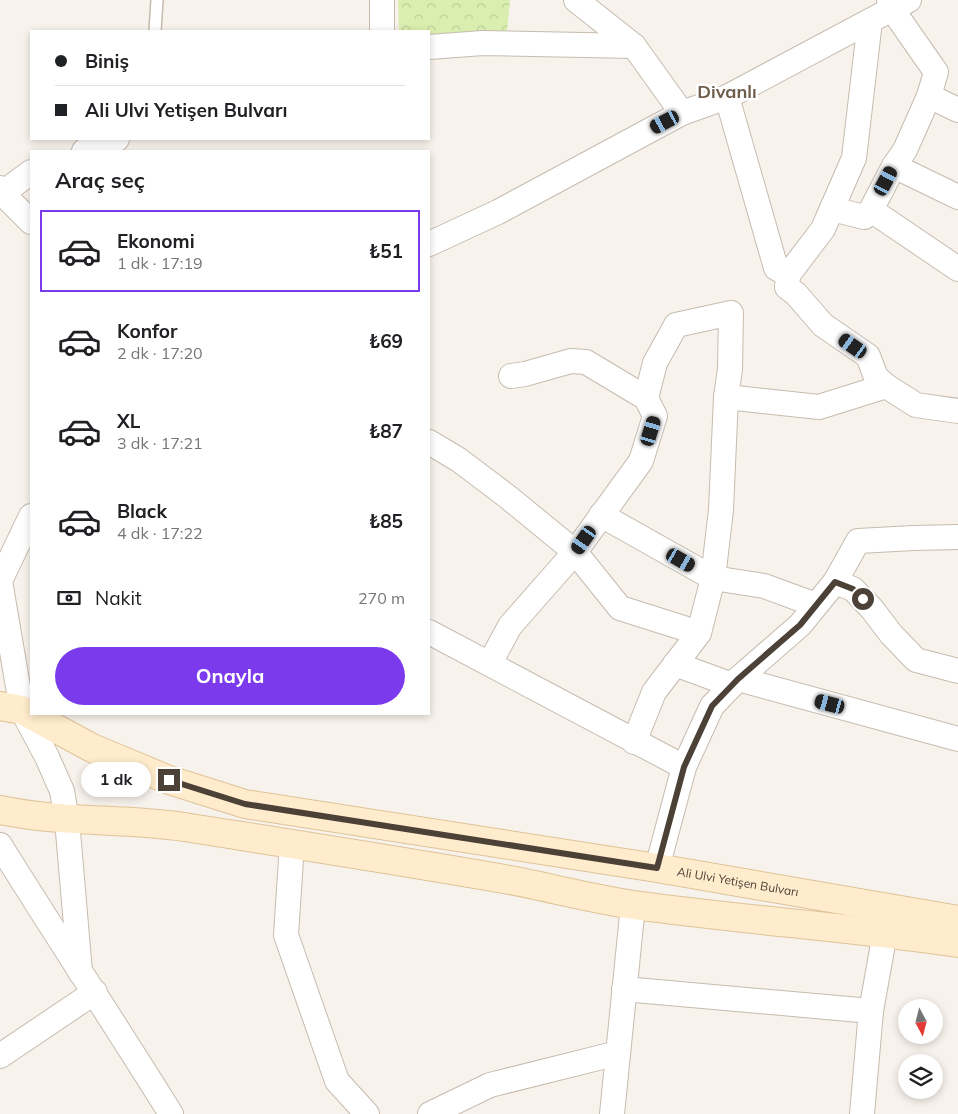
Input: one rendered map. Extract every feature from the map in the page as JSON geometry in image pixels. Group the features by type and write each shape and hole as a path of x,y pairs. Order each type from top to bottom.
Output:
{"main road":[{"name":"Ali Ulvi Yetişen Bulvarı","path":"11,708 92,748 160,777 245,804 657,868 958,920"},
{"path":"0,810 27,816 67,820 114,821 176,826 511,880 633,905 885,932 958,943"}],"street":[{"path":"382,0 382,30"},
{"path":"576,0 634,46 682,113"},
{"path":"430,244 498,212 682,113 727,97 870,21 897,3 936,72 929,96 904,150 871,210 864,217 832,209"},
{"path":"870,21 854,158 823,229 788,275 787,286 823,326 868,356 876,377 886,386 916,405 958,411"},
{"path":"430,47 483,43 634,46"},
{"path":"929,96 958,110"},
{"path":"727,97 776,268 788,275"},
{"path":"87,150 114,140"},
{"path":"894,166 958,197"},
{"path":"30,173 1,192 30,221"},
{"path":"871,210 958,269"},
{"path":"634,742 654,692 699,632 713,578 721,510 726,397 730,369 731,313 676,325 656,363 646,398"},
{"path":"490,663 510,626 575,552 601,514 642,462 655,416 646,398 586,362 571,361 511,376"},
{"path":"726,397 819,407 886,386"},
{"path":"430,443 459,460 575,552 620,608 699,632"},
{"path":"601,514 713,578 764,586 816,606"},
{"path":"30,518 0,581 11,708 47,757 62,791 67,820 80,972"},
{"path":"657,868 684,767 712,706 735,682 800,625 835,582 858,541 958,537"},
{"path":"835,582 853,589 916,660 958,671"},
{"path":"430,633 684,767"},
{"path":"675,664 735,682 958,740"},
{"path":"292,844 286,935 337,1081 366,1114"},
{"path":"0,845 171,1114"},
{"path":"612,1114 633,905"},
{"path":"862,1114 871,1011 885,932"},
{"path":"624,989 871,1011"},
{"path":"0,1056 95,992"},
{"path":"430,1114 490,1084 618,1053"}],"lane":[{"path":"155,30 157,0"}],"green space":[{"path":"398,0 510,0 507,32 430,34 430,30 399,30"}],"district":[{"name":"Divanlı","path":"727,92"}],"route":[{"path":"169,780 245,804 657,868 684,767 712,706 738,679 800,625 835,582 853,589 863,599"}]}
